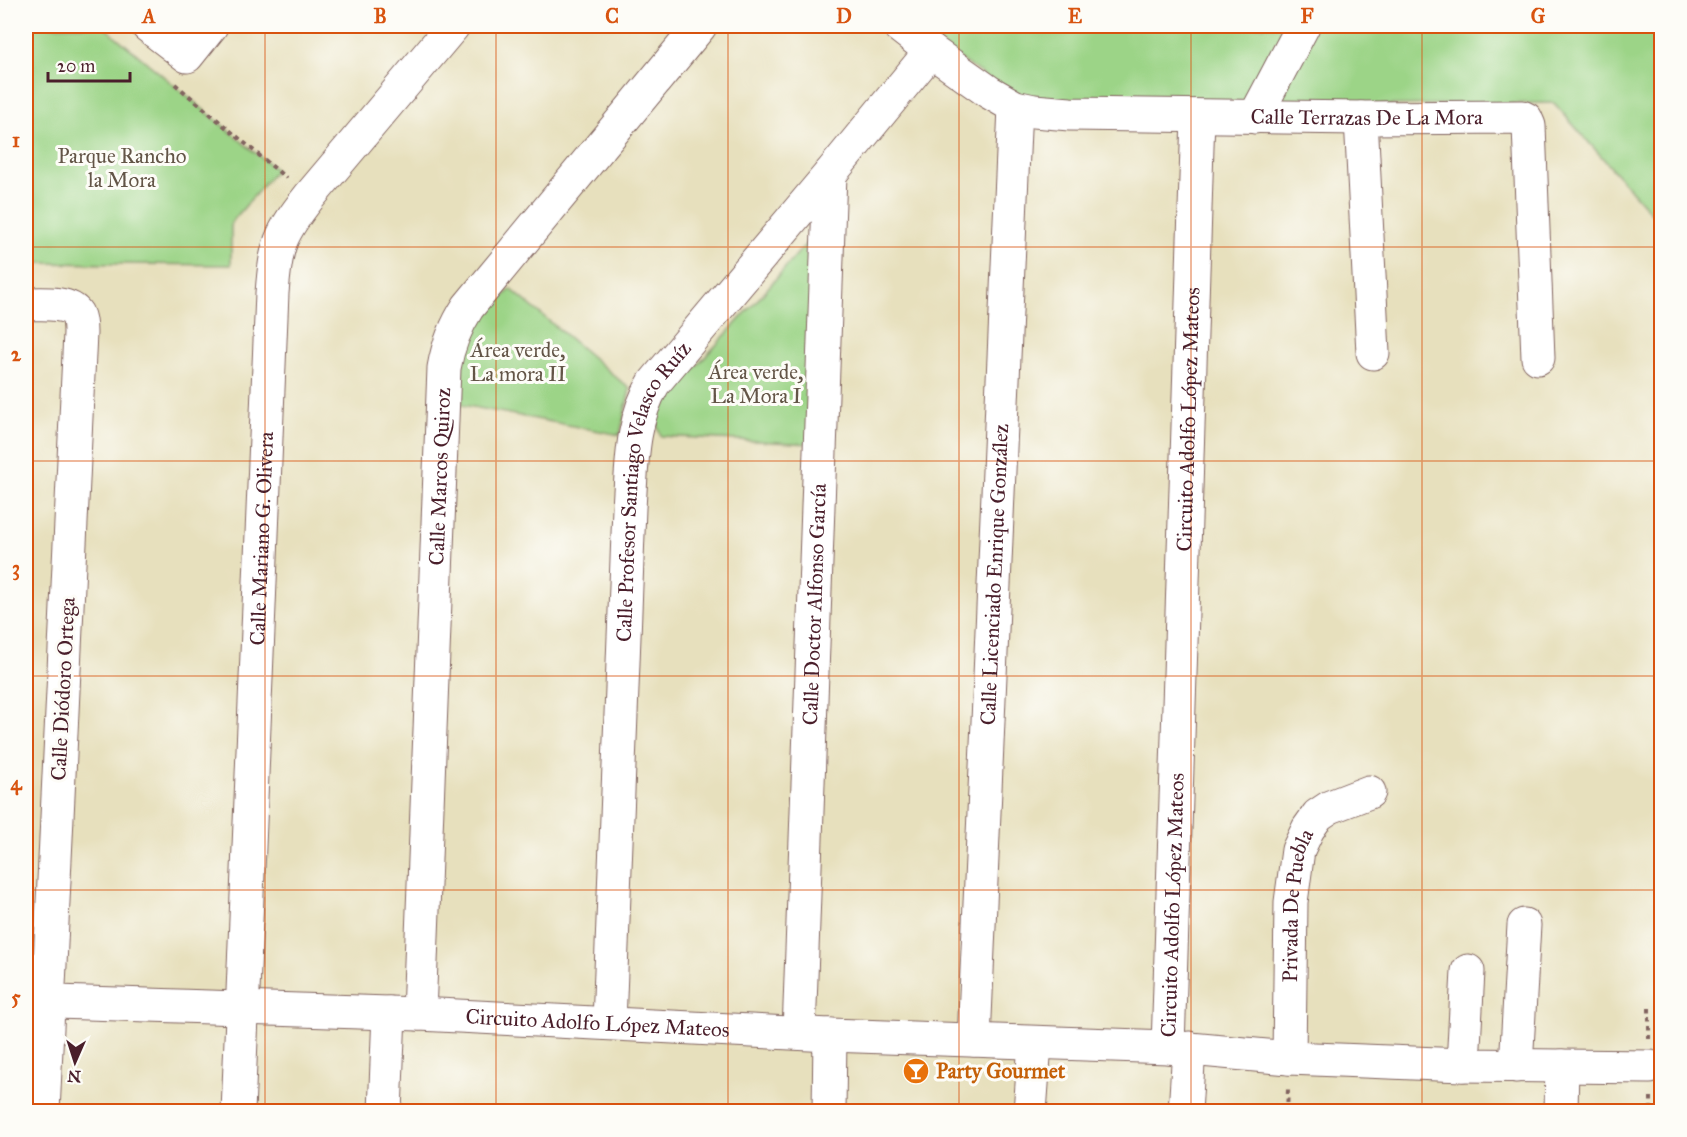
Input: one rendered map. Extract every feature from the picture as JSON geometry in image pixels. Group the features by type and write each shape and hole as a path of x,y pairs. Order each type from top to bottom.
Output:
{"street":[{"path":"148,26 188,56 211,26"},
{"name":"Calle Mariano G. Olivera","path":"238,1112 272,293 279,243 287,224 309,196 453,26"},
{"name":"Calle Marcos Quiroz","path":"385,1112 404,1014 444,368 448,345 456,325 468,307 700,26"},
{"path":"899,26 930,51 1015,107 1060,113 1198,116"},
{"path":"1255,117 1303,26"},
{"name":"Calle Profesor Santiago Velasco Ruíz","path":"609,1023 629,508 633,450 637,423 644,400 654,383 930,51"},
{"name":"Calle Licenciado Enrique González","path":"974,1040 1015,107"},
{"name":"Circuito Adolfo López Mateos","path":"1178,1048 1198,116"},
{"name":"Calle Terrazas De La Mora","path":"1198,116 1522,117 1526,119 1529,126 1538,358"},
{"path":"1361,118 1373,353"},
{"name":"Calle Doctor Alfonso García","path":"830,174 814,1034 830,1112"},
{"name":"Calle Diódoro Ortega","path":"30,304 68,306 76,311 80,333 37,1001 43,1112"},
{"name":"Privada De Puebla","path":"1289,1058 1291,902 1298,850 1308,829 1318,816 1330,807 1369,792"},
{"path":"1516,1066 1524,925"},
{"path":"1463,1065 1468,971"},
{"name":"Circuito Adolfo López Mateos","path":"37,1001 404,1014 814,1034 1178,1048 1289,1058 1463,1065 1650,1067"},
{"path":"1030,1112 1035,1043"},
{"path":"1178,1048 1185,1112"},
{"path":"1562,1066 1562,1112"}],"path":[{"path":"26,34 36,26"},
{"path":"188,56 170,80 309,196"},
{"path":"26,192 30,304"}],"green space":[{"name":"Parque Rancho la Mora","path":"26,26 103,26 276,170 231,223 231,265 26,263"},
{"path":"914,26 1661,26 1661,224 1554,103 1031,109"},
{"name":"Área verde, La Mora I","path":"815,233 812,444 661,436 653,414"},
{"name":"Área verde, La mora II","path":"511,289 630,389 620,435 462,405 462,361 474,324"}],"place":[{"name":"Party Gourmet","path":"916,1071"}]}
